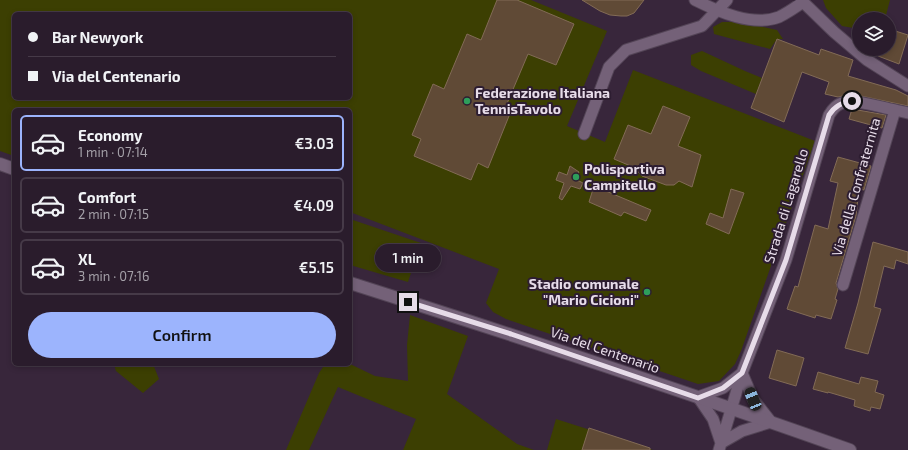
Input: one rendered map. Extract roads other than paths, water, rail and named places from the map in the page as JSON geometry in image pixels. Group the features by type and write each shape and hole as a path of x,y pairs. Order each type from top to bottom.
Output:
{"street":[{"path":"695,0 717,11 759,22 779,17 802,1 834,32 867,60 907,82"},
{"path":"584,134 609,67 626,50 702,26 727,0"},
{"name":"Strada di Lagarello","path":"720,446 742,373 786,260 829,115 834,108 842,103 852,101 895,110"},
{"name":"Via della Confraternita","path":"843,285 895,110 908,112"},
{"path":"0,164 12,167"},
{"name":"Via del Centenario","path":"352,284 511,334 731,408 850,450"},
{"path":"742,373 753,399 771,422 742,431 720,446 713,419 698,398 723,388 742,373"}],"place":[{"name":"Federazione Italiana TennisTavolo","path":"467,101"},
{"name":"Polisportiva Campitello","path":"576,177"},
{"name":"Stadio comunale \"Mario Cicioni\"","path":"647,292"}]}
